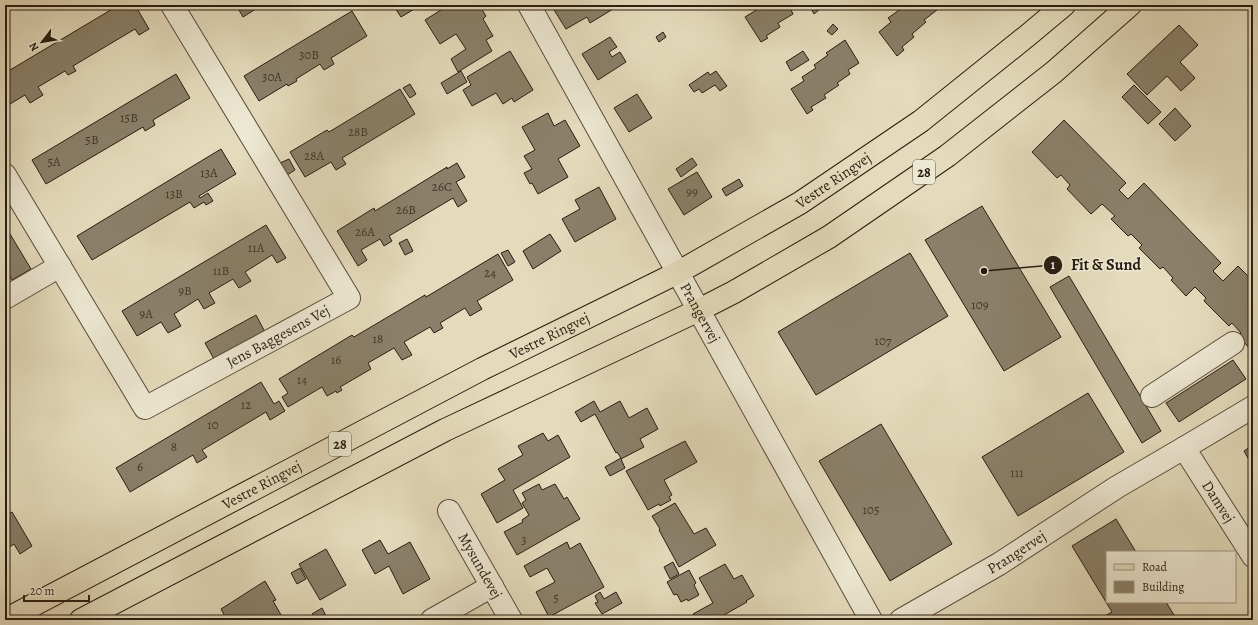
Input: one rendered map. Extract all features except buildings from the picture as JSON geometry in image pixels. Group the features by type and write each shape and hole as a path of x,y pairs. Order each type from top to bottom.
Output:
{"main road":[{"name":"Vestre Ringvej","path":"5,620 482,369 677,273 800,203 921,121 1064,5"},
{"name":"28","path":"81,620 445,430 699,310 734,292 829,237 947,156 1054,72 1130,5"}],"street":[{"name":"Jens Baggesens Vej","path":"5,175 145,408 349,298 172,5"},
{"name":"Prangervej","path":"529,5 871,620"},
{"path":"5,298 60,266"},
{"path":"1152,396 1233,343"},
{"path":"1184,448 1253,407"},
{"name":"Prangervej","path":"901,620 999,564 1130,480 1184,448"},
{"name":"Damvej","path":"1184,448 1253,556"},
{"name":"Mysundevej","path":"449,511 511,620"},
{"path":"432,620 492,586"}],"place":[{"name":"Fit & Sund","path":"984,271"}]}
